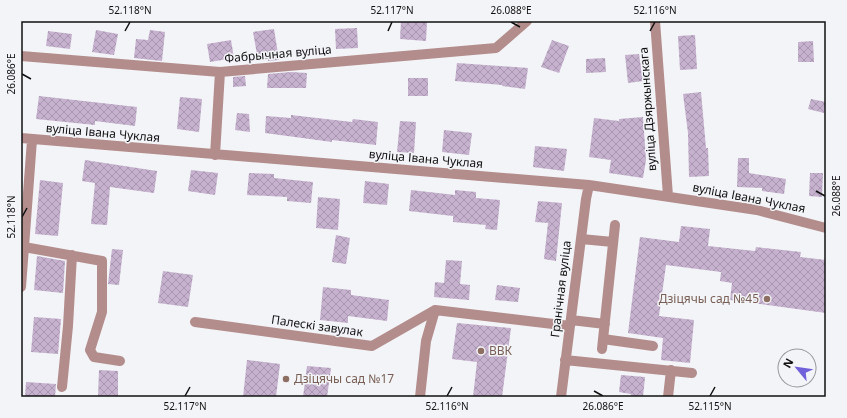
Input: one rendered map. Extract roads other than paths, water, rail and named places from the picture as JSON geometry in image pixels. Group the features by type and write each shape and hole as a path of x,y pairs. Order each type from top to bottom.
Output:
{"street":[{"name":"Фабрычная вуліца","path":"21,56 220,72 496,48 527,21"},
{"name":"вуліца Дзяржынскага","path":"655,21 668,196"},
{"path":"214,155 220,72"},
{"name":"вуліца Івана Чуклая","path":"21,138 589,185 757,210 826,228"},
{"path":"21,287 32,140"},
{"name":"Гранічная вуліца","path":"562,397 565,360 589,185"},
{"path":"615,225 603,344 653,346"},
{"path":"581,239 613,242"},
{"path":"24,247 102,260 102,312 90,350 94,357 120,361"},
{"path":"62,387 68,326 72,255"},
{"path":"420,397 426,342 435,310 570,323 605,324"},
{"name":"Палескі завулак","path":"195,322 372,346 435,310"},
{"path":"565,360 692,373"},
{"path":"668,397 671,370"}],"place":[{"name":"Дзіцячы сад №45","path":"767,299"},
{"name":"ВВК","path":"481,351"},
{"name":"Дзіцячы сад №17","path":"286,379"}]}
